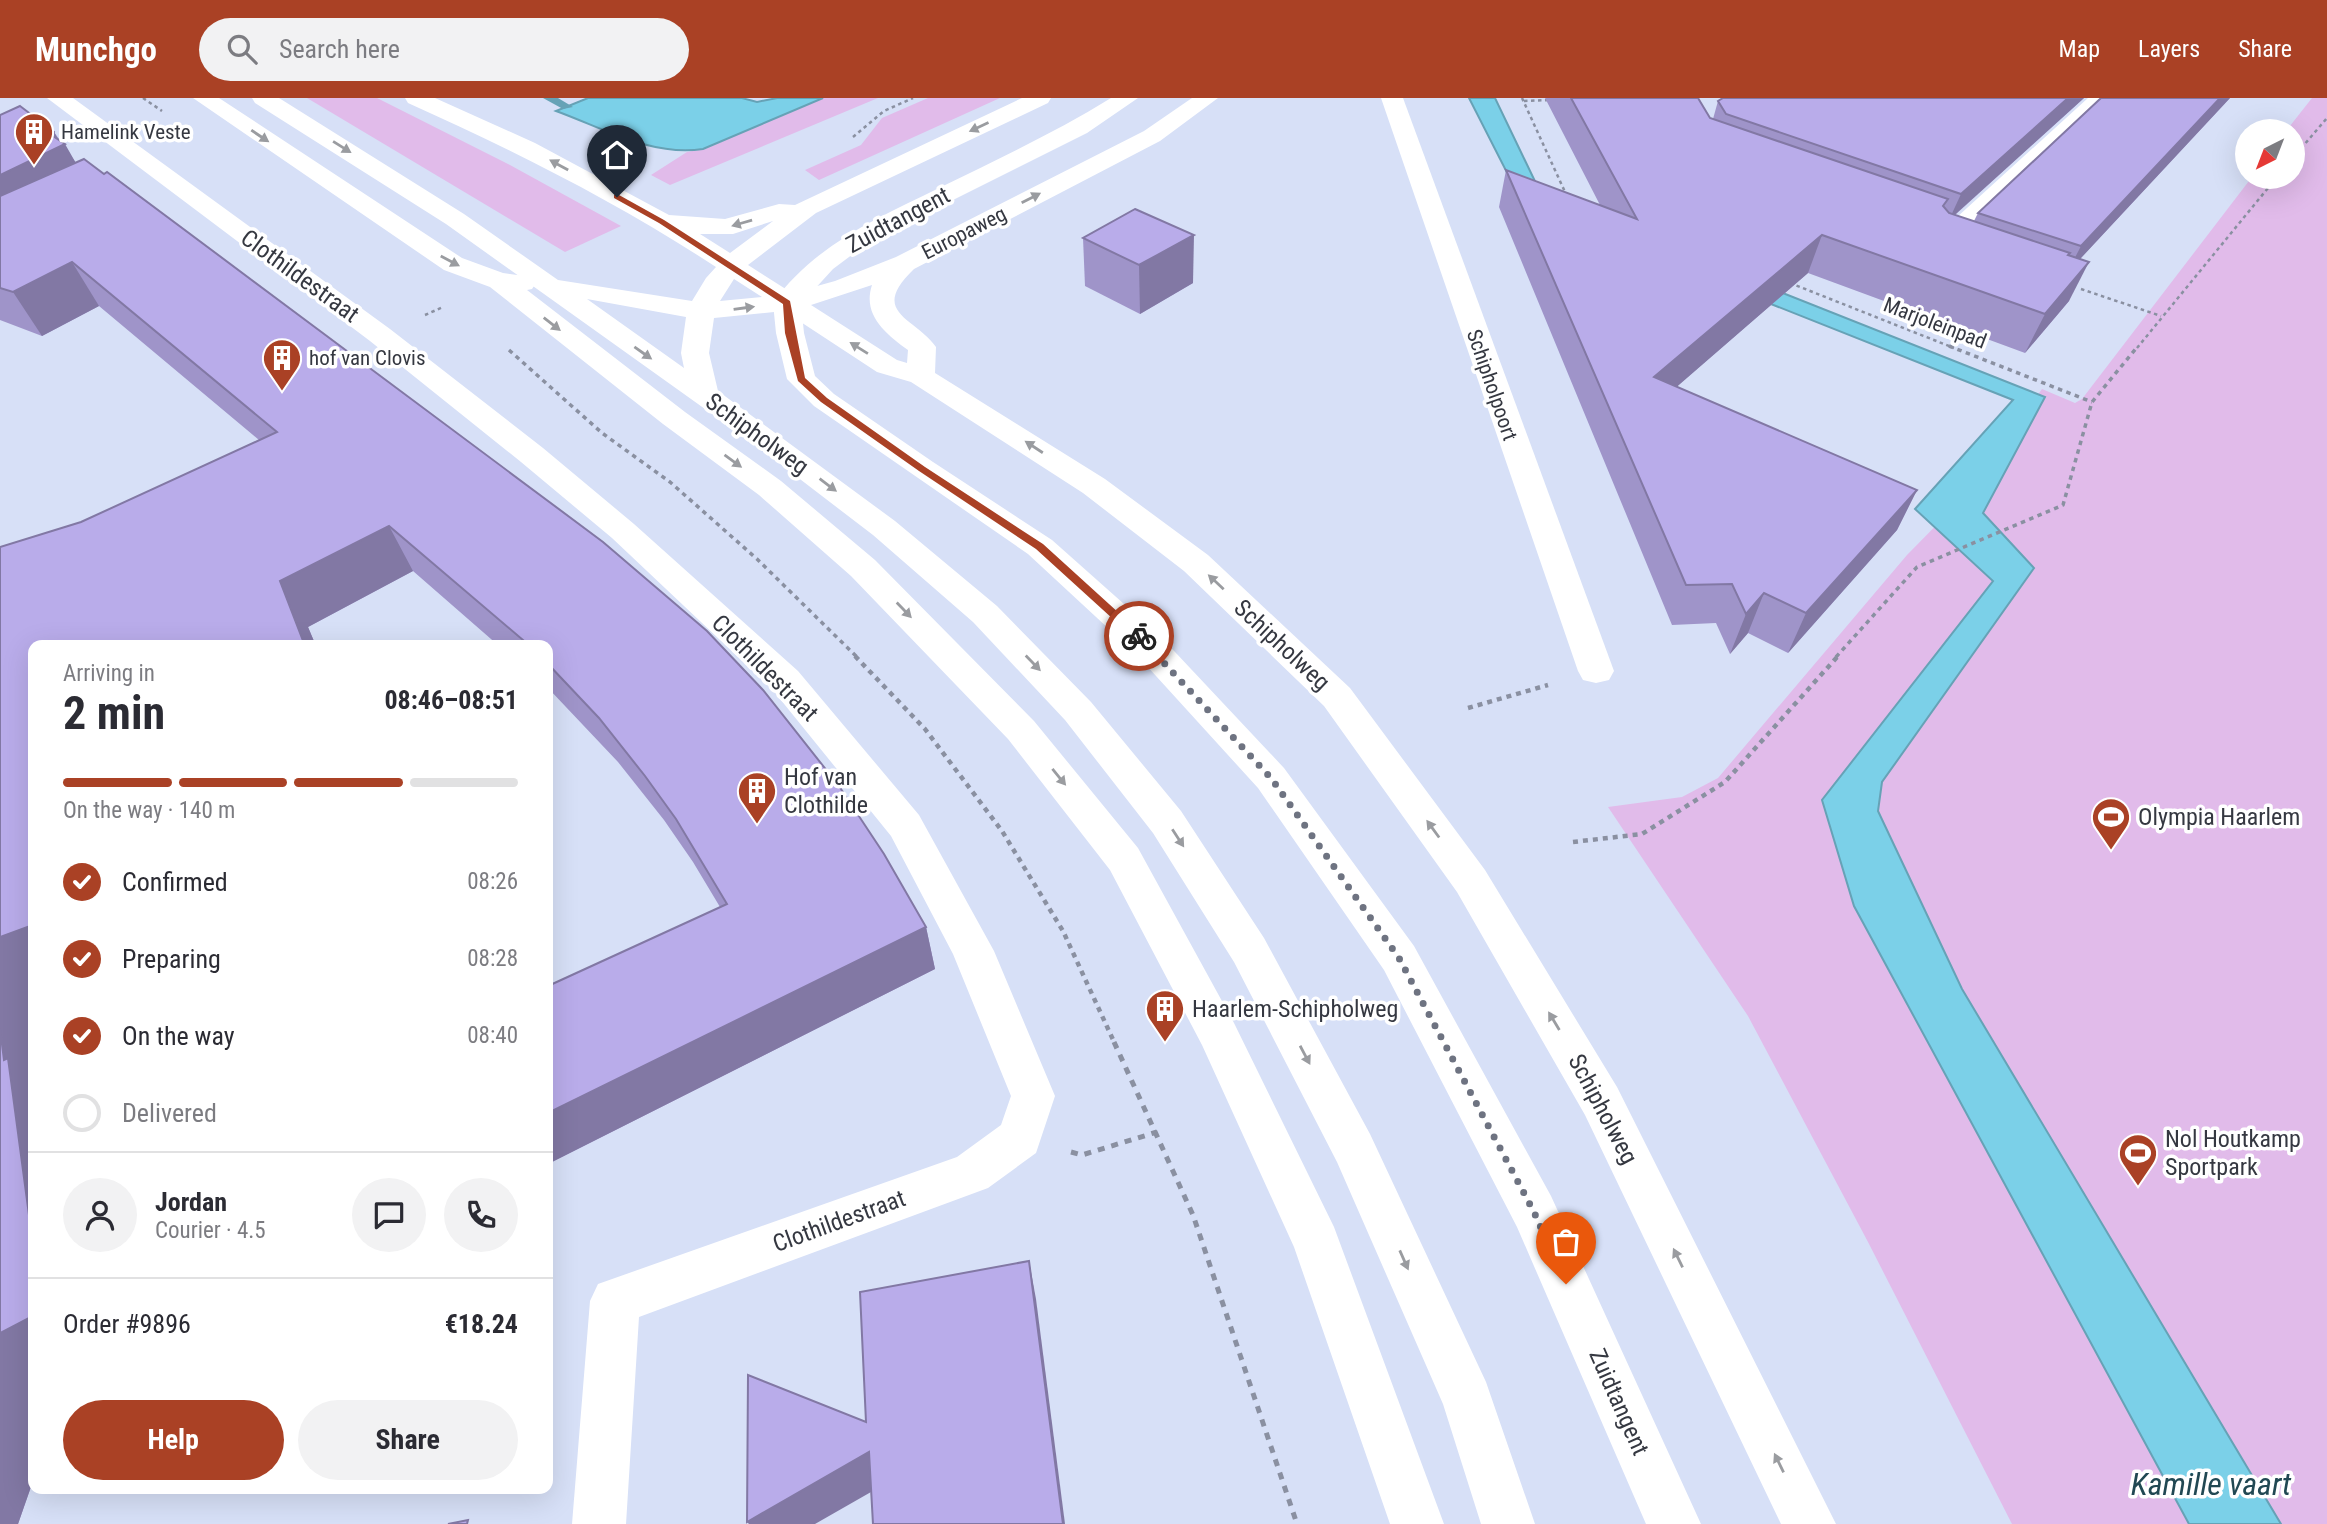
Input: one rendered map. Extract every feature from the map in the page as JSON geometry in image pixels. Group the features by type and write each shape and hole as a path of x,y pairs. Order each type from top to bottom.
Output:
{"main road":[{"name":"Clothildestraat","path":"58,98 146,175 380,335 532,455 623,531 785,680 905,826 974,951 1033,1096 1020,1138 972,1173 615,1301 599,1524"},
{"path":"204,98 453,264 499,281 548,284"},
{"name":"Schipholweg","path":"263,98 455,219 765,438 884,528 985,614 1078,710 1167,822 1249,950 1354,1149 1468,1399 1508,1524"},
{"name":"Schipholweg","path":"416,98 527,148 662,222 887,366 921,376 1094,485 1196,563 1337,697 1471,881 1601,1101 1809,1524"},
{"path":"705,397 695,353 701,311 715,284 758,242 807,208 1040,98"},
{"name":"Zuidtangent","path":"1127,98 1079,128 853,241 824,263 787,303 790,333 801,379 824,400 922,469 1040,547 1148,645 1271,778 1399,958 1534,1212 1674,1524"},
{"name":"Europaweg","path":"548,284 701,311 787,303 844,286 905,263 1152,136 1207,98"},
{"name":"Schipholpoort","path":"1392,98 1596,671"},
{"path":"1981,256 1943,243 1942,228 2031,165 2101,98"},
{"path":"662,222 705,227 733,226 768,213 807,208"},
{"path":"905,263 886,284 881,304 887,318 922,346 921,376"},
{"path":"499,281 674,418 770,488 863,568 1021,730 1124,859 1219,1036 1317,1243 1417,1524"}],"path":[{"path":"1550,100 1523,99 1563,192 1576,197"},
{"path":"2305,144 2327,118"},
{"path":"1573,842 1642,834 1726,782 1917,567 2063,505 2092,402 2267,189"},
{"name":"Marjoleinpad","path":"1779,278 2092,402"},
{"path":"2081,289 2161,316"},
{"path":"1468,708 1596,671"},
{"path":"1020,1138 1082,1155 1157,1132 1193,1215 1297,1524"}],"shaded area":[{"path":"307,98 377,98 510,165 621,226 565,252"},
{"path":"823,98 878,98 670,185 651,175 687,152 703,149"},
{"path":"928,98 1000,98 819,180 805,170 861,145 882,118"},
{"name":"Nol Houtkamp Sportpark","path":"2312,98 2327,98 2327,1524 2012,1524 1868,1242 1748,1016 1608,807 1682,797 1718,778 1907,555 1968,493 2042,389 2075,403 2082,399 2243,189 2305,189 2305,119 2295,119"}],"water":[{"path":"588,98 742,98 757,102 777,98 823,98 703,149 684,150 646,145 556,111"},
{"name":"Kamille vaart","path":"1469,98 1495,98 1543,198 2045,397 1983,513 2034,568 1882,782 1878,811 1962,989 2281,1524 2189,1524 1854,906 1822,800 1993,581 1915,509 2013,400 1524,206"}],"building":[{"path":"1571,98 1698,98 1710,118 1948,199 1943,206 1949,213 2070,253 2068,255 2089,262 2045,314 1822,235 1654,377 1917,490 1806,613 1764,593 1746,614 1732,584 1686,585 1506,170 1637,219"},
{"path":"1723,98 2068,98 1961,194 1726,114 1718,101"},
{"path":"2101,98 2220,98 2081,246 1978,213"},
{"path":"20,106 65,144 0,175 0,115"},
{"path":"84,159 104,174 107,172 603,542 707,631 763,690 839,786 884,854 926,927 553,1111 553,984 727,904 676,819 645,776 599,718 553,669 553,640 523,640 389,526 280,581 303,640 28,640 28,927 0,937 0,547 81,522 277,432 72,262 13,292 0,288 0,196"},
{"path":"1135,209 1194,235 1139,265 1083,238"},
{"path":"0,1029 4,1060 8,1058 28,1208 28,1319 0,1333"},
{"path":"1029,1261 1063,1524 873,1524 869,1452 747,1522 748,1375 866,1422 860,1292"},
{"path":"468,1520 467,1524 448,1524"}],"waterway":[{"path":"549,98 567,107"}],"way so far":[{"path":"1139,636 1271,778 1399,958 1534,1212 1566,1284"}],"place":[{"name":"Hamelink Veste","path":"34,166"},
{"name":"hof van Clovis","path":"282,392"},
{"name":"Hof van Clothilde","path":"757,825"},
{"name":"Olympia Haarlem","path":"2111,851"},
{"name":"Haarlem-Schipholweg","path":"1165,1043"},
{"name":"Nol Houtkamp Sportpark","path":"2138,1187"}],"route":[{"path":"617,197 662,222 787,303 790,333 801,379 824,400 922,469 1040,547 1139,636"}]}
